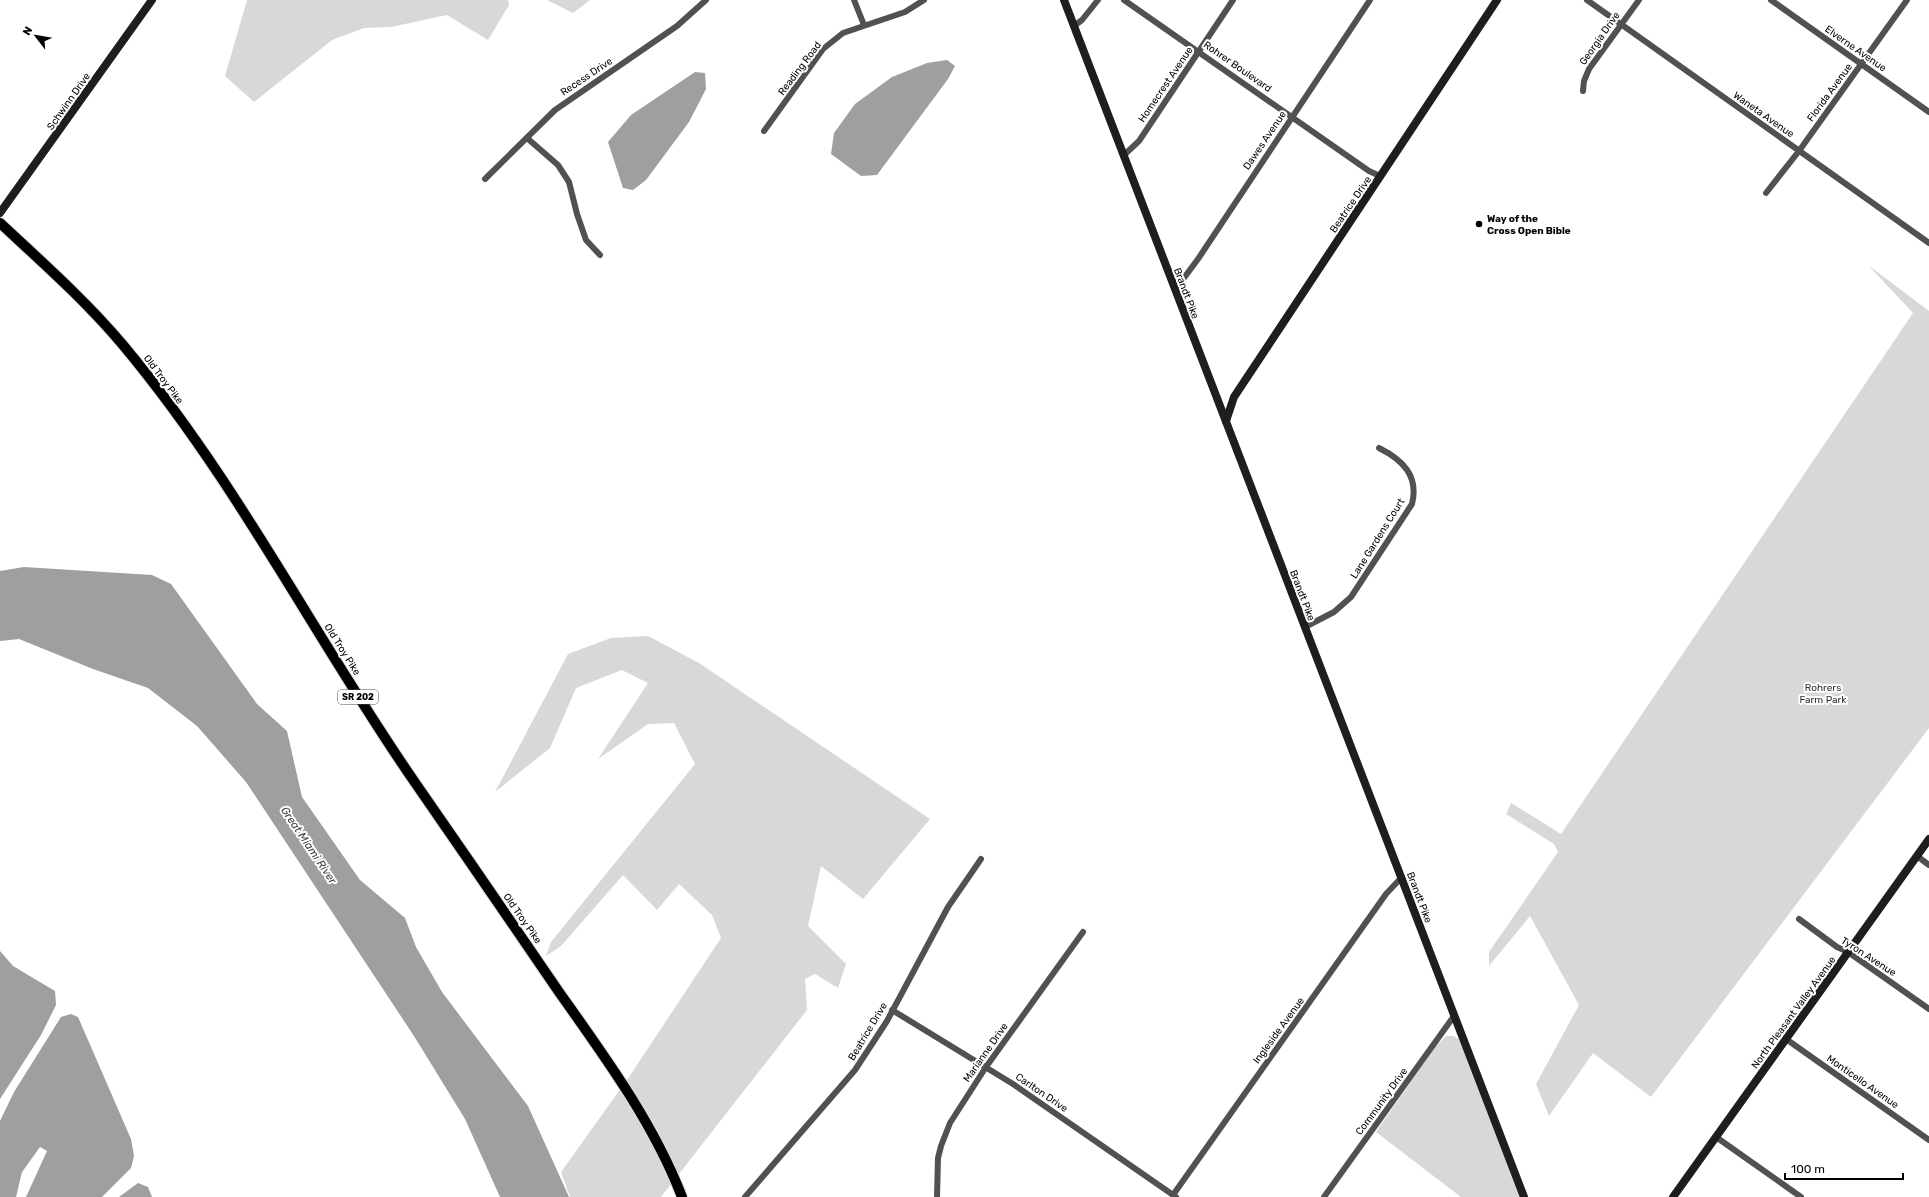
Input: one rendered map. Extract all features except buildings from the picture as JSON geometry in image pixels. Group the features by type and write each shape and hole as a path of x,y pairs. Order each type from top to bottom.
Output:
{"main road":[{"name":"Schwinn Drive","path":"0,214 152,0"},
{"name":"Brandt Pike","path":"1064,0 1524,1197"},
{"name":"Beatrice Drive","path":"1226,421 1234,397 1497,0"},
{"name":"Old Troy Pike","path":"0,223 98,317 122,344 205,456 255,529 324,642 414,781 603,1054 646,1120 667,1162 682,1197"},
{"name":"North Pleasant Valley Avenue","path":"1673,1197 1929,839"}],"street":[{"name":"Recess Drive","path":"485,180 554,110 677,26 706,0"},
{"path":"854,0 864,25"},
{"name":"Reading Road","path":"764,131 823,49 843,33 905,12 924,0"},
{"path":"1074,26 1082,20 1098,0"},
{"name":"Rohrer Boulevard","path":"1124,0 1369,171 1380,176"},
{"name":"Homecrest Avenue","path":"1123,156 1139,141 1233,0"},
{"name":"Dawes Avenue","path":"1175,290 1198,259 1370,0"},
{"name":"Waneta Avenue","path":"1587,0 1929,243"},
{"name":"Georgia Drive","path":"1583,91 1584,81 1589,69 1639,0"},
{"name":"Elverne Avenue","path":"1771,0 1929,112"},
{"name":"Florida Avenue","path":"1766,193 1799,151 1907,0"},
{"path":"527,138 558,165 569,182 577,214 586,240 600,255"},
{"name":"Lane Gardens Court","path":"1305,627 1334,612 1351,597 1412,504 1414,486 1409,474 1396,459 1379,448"},
{"path":"1917,856 1929,865"},
{"name":"Beatrice Drive","path":"745,1197 854,1070 892,1010 937,925 981,859"},
{"name":"Ingleside Avenue","path":"1175,1196 1386,894 1401,878"},
{"name":"Tyron Avenue","path":"1799,919 1837,947 1848,952 1929,1009"},
{"name":"Marianne Drive","path":"937,1197 938,1158 945,1134 986,1067 1083,932"},
{"name":"Carlton Drive","path":"892,1010 986,1067 1107,1148 1175,1196"},
{"name":"Community Drive","path":"1324,1197 1454,1016"},
{"name":"Monticello Avenue","path":"1786,1039 1929,1140"},
{"path":"1716,1137 1801,1197"}],"green space":[{"path":"247,0 508,0 509,5 488,40 447,15 391,27 364,28 332,40 254,102 225,76"},
{"path":"547,0 590,0 573,13"},
{"name":"Rohrers Farm Park","path":"1868,265 1929,311 1929,728 1651,1097 1593,1053 1549,1116 1536,1084 1579,1005 1530,916 1489,966 1489,952 1558,852 1554,844 1506,814 1511,803 1561,834 1913,313"},
{"path":"648,636 699,663 930,819 863,899 821,866 808,926 846,964 838,988 815,974 805,979 807,1010 661,1197 570,1197 561,1172 629,1077 721,938 712,915 679,884 657,910 623,875 561,946 546,956 551,942 695,764 674,723 648,724 598,759 648,683 622,670 576,688 550,748 495,792 568,654 611,638"},
{"path":"1446,1036 1453,1036 1459,1039 1520,1197 1461,1197 1376,1132 1436,1046"}],"water":[{"path":"947,60 955,66 948,79 877,175 861,176 831,154 834,133 855,104 892,77 927,63"},
{"path":"695,72 705,73 706,89 689,122 646,180 633,190 623,188 608,142 631,115"},
{"name":"Great Miami River","path":"24,567 152,575 171,584 257,704 287,731 302,797 360,880 405,918 416,947 442,992 528,1106 569,1197 500,1197 465,1119 414,1036 246,782 197,726 148,688 93,669 19,639 0,641 0,571"},
{"path":"0,951 13,966 55,991 56,1005 41,1035 0,1099"},
{"path":"71,1014 78,1017 131,1139 134,1156 131,1168 102,1197 26,1197 47,1151 40,1147 22,1172 16,1197 0,1197 0,1121 14,1092 61,1017"},
{"path":"138,1183 148,1187 152,1197 119,1197"}],"place":[{"name":"Way of the Cross Open Bible","path":"1479,224"}]}
